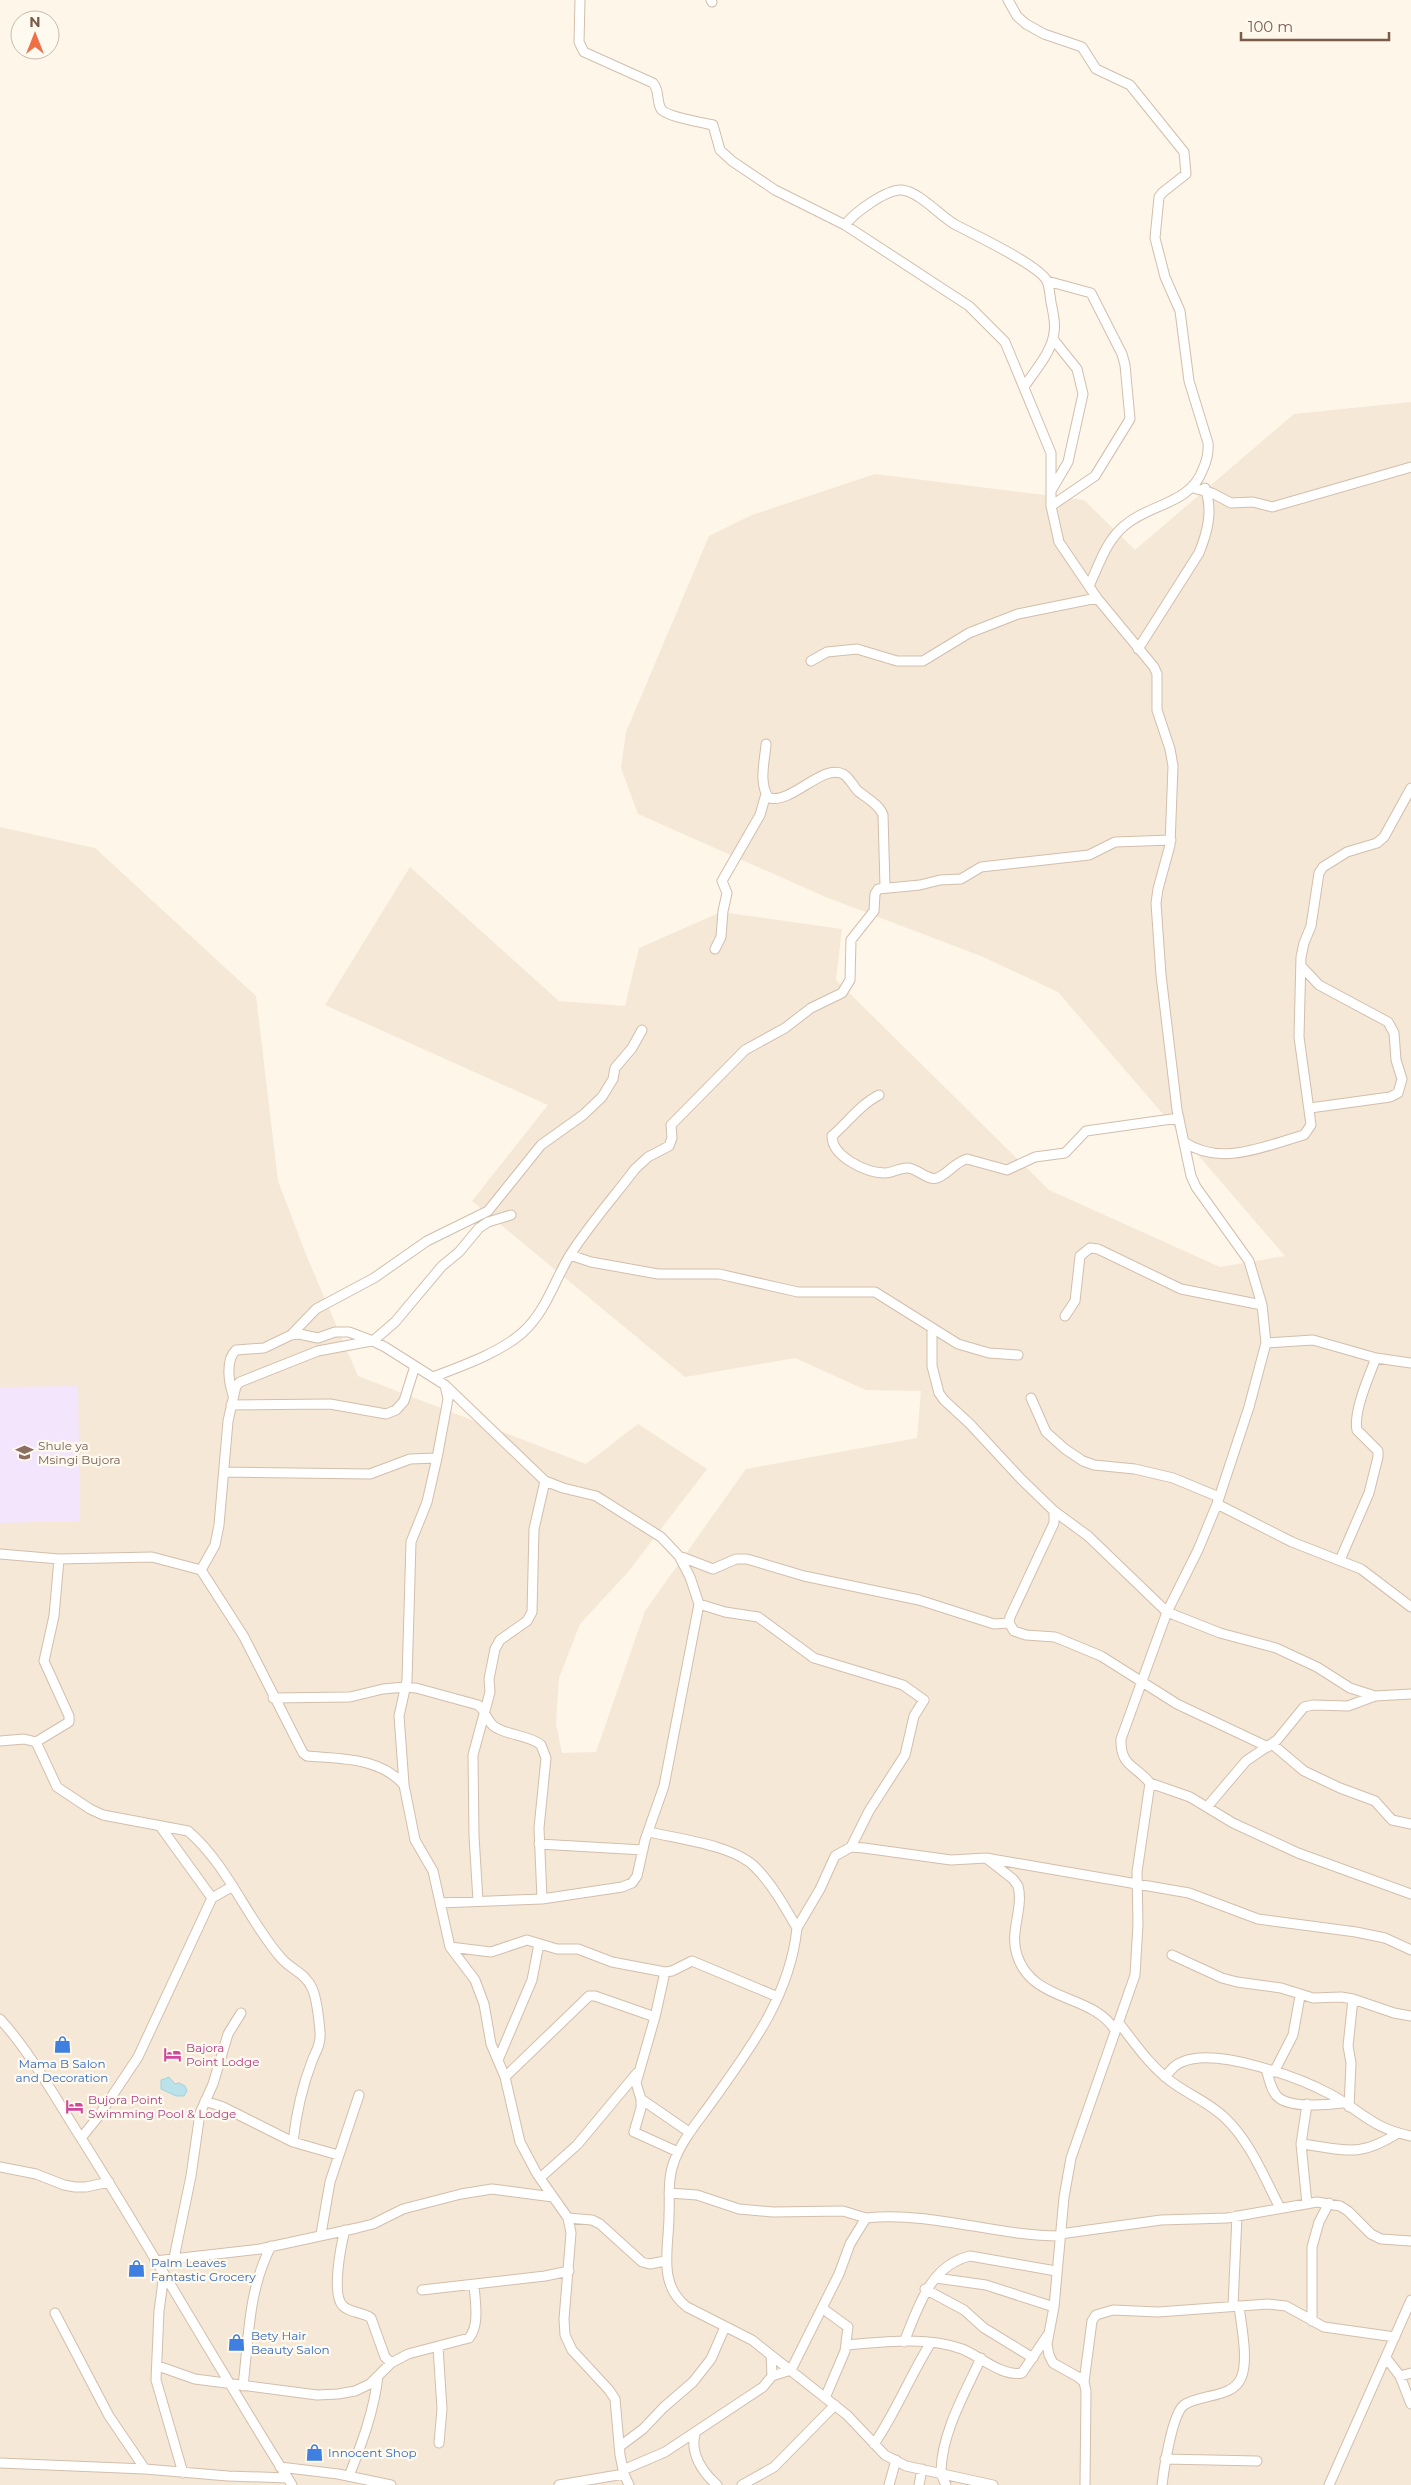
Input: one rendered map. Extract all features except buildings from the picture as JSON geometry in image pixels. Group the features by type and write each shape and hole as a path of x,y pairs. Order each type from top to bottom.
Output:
{"street":[{"path":"580,0 579,42 584,52 653,83 657,88 660,106 665,113 713,125 720,150 732,161 774,190 845,225 968,306 1005,342 1051,453 1050,506 1059,542 1097,598 1156,672 1158,710 1172,757 1171,840 1156,903 1161,975 1180,1118 1184,1142 1196,1187 1249,1261 1262,1305 1266,1343 1249,1407 1218,1501 1198,1550 1167,1612 1121,1739 1121,1753 1129,1765 1150,1783 1180,1792 1233,1823 1298,1853 1411,1894"},
{"path":"1008,0 1017,16 1026,24 1044,34 1082,48 1096,69 1130,85 1186,156 1186,174 1159,197 1155,238 1165,276 1180,311 1189,381 1209,452 1200,477 1193,488 1181,497 1132,519 1122,527 1109,543 1089,586"},
{"path":"845,225 852,215 880,198 894,192 908,192 952,223 1027,263 1047,281 1091,293 1122,354 1130,410 1129,423 1114,444 1099,472 1089,482 1050,506"},
{"path":"1024,387 1053,339 1054,320 1047,281"},
{"path":"1050,493 1068,462 1083,394 1077,369 1053,339"},
{"path":"1193,488 1206,491 1231,503 1253,502 1272,507 1411,467"},
{"path":"1138,649 1199,553 1210,514 1206,491 1200,477"},
{"path":"811,661 827,652 857,649 897,661 923,661 974,631 1018,614 1097,598"},
{"path":"714,949 721,937 722,911 728,893 722,881 760,815 766,794 763,782 766,744"},
{"path":"766,794 769,798 782,799 810,781 834,773 845,775 858,791 882,811 885,887"},
{"path":"1184,1142 1198,1152 1229,1155 1304,1135 1309,1131 1311,1126 1310,1108 1298,1037 1302,950 1312,926 1321,870 1347,852 1380,841 1389,830 1411,788"},
{"path":"433,1377 477,1359 520,1335 534,1320 547,1301 570,1255 635,1169 648,1157 669,1146 672,1138 671,1126 745,1050 785,1028 811,1008 842,992 850,980 851,940 874,911 875,894 878,889 914,886 940,880 961,879 981,867 1093,854 1115,842 1171,840"},
{"path":"1302,967 1318,985 1361,1006 1391,1024 1396,1060 1402,1079 1398,1093 1390,1097 1310,1108"},
{"path":"232,1401 229,1378 233,1352 240,1348 264,1348 291,1335 316,1309 374,1278 427,1241 488,1211 541,1145 583,1114 602,1097 613,1080 615,1068 642,1030"},
{"path":"879,1095 866,1102 847,1124 832,1136 833,1142 850,1163 882,1173 909,1168 932,1178 938,1177 967,1159 1007,1170 1035,1157 1065,1152 1086,1132 1180,1118"},
{"path":"201,1570 217,1538 232,1401 236,1386 240,1382 309,1354 373,1341 395,1322 442,1266 459,1252 479,1228 488,1222 511,1215"},
{"path":"1065,1316 1075,1301 1080,1256 1086,1249 1094,1248 1181,1289 1262,1305"},
{"path":"570,1255 591,1262 658,1274 719,1274 798,1292 875,1292 958,1344 988,1353 1018,1355"},
{"path":"932,1328 932,1366 941,1396 974,1427 1020,1480 1054,1511 1088,1536 1167,1612 1220,1633 1276,1648 1317,1667 1350,1688 1375,1696"},
{"path":"291,1335 318,1338 335,1332 345,1332 373,1341 433,1377 445,1385 545,1481 563,1488 596,1496 661,1536 679,1556 690,1577 699,1604 664,1786 643,1850 637,1876 632,1883 610,1890 542,1899 440,1903"},
{"path":"1266,1343 1313,1340 1376,1358 1411,1363"},
{"path":"1340,1560 1367,1498 1378,1457 1378,1451 1357,1430 1356,1426 1357,1414 1376,1358"},
{"path":"232,1401 330,1404 386,1414 396,1410 404,1401 414,1366"},
{"path":"445,1385 448,1399 437,1458 427,1502 411,1542 408,1680 399,1716 404,1784 415,1840 433,1871 450,1948 475,1980 484,2004 491,2044 505,2077 520,2142 540,2178 568,2218 571,2233 564,2319 565,2335 572,2350 591,2373 609,2390 615,2400 623,2472 629,2485"},
{"path":"1030,1398 1046,1432 1065,1450 1083,1461 1094,1465 1129,1468 1173,1478 1292,1542 1340,1560 1370,1574 1411,1608"},
{"path":"225,1472 370,1474 410,1459 437,1458"},
{"path":"478,1901 472,1764 490,1691 488,1681 497,1644 527,1622 532,1612 534,1528 545,1481"},
{"path":"1009,1623 1054,1523 1054,1511"},
{"path":"0,1554 59,1559 152,1557 201,1570 244,1637 273,1698 303,1753 307,1756 352,1760 377,1766 398,1778 404,1784"},
{"path":"679,1556 713,1570 736,1559 747,1559 804,1576 919,1600 994,1624 1009,1623"},
{"path":"0,1742 24,1739 36,1742 69,1722 69,1716 44,1661 54,1616 59,1559"},
{"path":"699,1604 725,1612 758,1617 814,1658 903,1685 924,1700 914,1716 905,1754 868,1811 851,1847 835,1856 820,1889 797,1928 796,1944 778,1997 762,2030 689,2132 678,2152 670,2171 665,2260 671,2288 678,2300 752,2340 791,2370 834,2405 885,2455 906,2466 993,2485"},
{"path":"1009,1623 1012,1629 1019,1633 1055,1638 1100,1656 1177,1704 1270,1746 1304,1771 1340,1788 1375,1800 1382,1806 1388,1818 1411,1824"},
{"path":"273,1698 350,1697 383,1688 416,1688 456,1701 473,1704 484,1712 487,1721 495,1727 538,1742 545,1753 539,1844 542,1899"},
{"path":"1207,1807 1246,1761 1270,1746 1300,1710 1308,1705 1348,1706 1375,1696 1411,1694"},
{"path":"36,1742 52,1781 63,1792 97,1813 188,1831 197,1838 283,1960 305,1976 312,1989 320,2033 318,2048 298,2106 292,2142"},
{"path":"1084,2382 1053,2363 1049,2355 1049,2334 1054,2307 1060,2235 1071,2158 1135,1975 1138,1924 1136,1884 1150,1783"},
{"path":"160,1826 212,1898"},
{"path":"649,1832 722,1850 746,1860 764,1878 786,1908 797,1928"},
{"path":"539,1844 643,1850"},
{"path":"851,1847 951,1860 986,1858 1189,1893 1270,1922 1356,1932 1385,1938 1411,1950"},
{"path":"986,1858 1013,1879 1018,1886 1014,1943 1017,1957 1024,1971 1046,1990 1102,2015 1117,2027 1165,2077 1212,2106 1225,2118 1240,2135 1280,2208"},
{"path":"81,2138 98,2117 138,2057 212,1898 232,1886"},
{"path":"450,1948 491,1952 522,1941 557,1949 578,1949 626,1966 665,1972 672,1971 692,1961 778,1997"},
{"path":"498,2060 532,1980 539,1944"},
{"path":"1172,1956 1222,1978 1281,1988 1300,1996 1353,2000 1394,2013 1411,2016"},
{"path":"665,1972 655,2017 638,2071 636,2083 641,2099 641,2108 634,2132 678,2152"},
{"path":"505,2077 589,1996 595,1996 655,2017"},
{"path":"1300,1996 1293,2035 1270,2070 1271,2086 1279,2098 1307,2104 1346,2105"},
{"path":"1346,2105 1351,2063 1348,2038 1353,2000"},
{"path":"174,2258 191,2176 197,2125 205,2101 214,2084 228,2034 240,2013"},
{"path":"1,2023 81,2138 109,2182 229,2384 290,2482"},
{"path":"1165,2077 1178,2064 1192,2059 1224,2059 1270,2070 1331,2094 1373,2124 1411,2136"},
{"path":"540,2178 577,2145 638,2071"},
{"path":"321,2234 330,2182 359,2095"},
{"path":"641,2099 689,2132"},
{"path":"205,2101 224,2107 273,2134 292,2142 338,2155"},
{"path":"1307,2104 1301,2144 1307,2204"},
{"path":"1301,2144 1355,2152 1381,2145 1398,2133"},
{"path":"0,2167 36,2174 69,2186 86,2188 109,2182"},
{"path":"155,2261 271,2246 373,2224 403,2209 484,2190 492,2189 553,2197"},
{"path":"669,2192 697,2195 739,2209 773,2212 843,2211 866,2218 880,2216 946,2221 1022,2235 1060,2235 1161,2220 1210,2220 1307,2204 1329,2203 1348,2211 1371,2234 1381,2239 1411,2241"},
{"path":"1312,2321 1312,2247 1319,2222 1329,2203"},
{"path":"1162,2485 1164,2459 1178,2413 1184,2406 1230,2390 1238,2384 1242,2377 1243,2344 1236,2306 1237,2216"},
{"path":"568,2218 592,2220 600,2224 642,2262 650,2264 665,2260"},
{"path":"559,2485 623,2472 665,2452 755,2393 772,2376 791,2370 822,2308 850,2244 866,2218"},
{"path":"345,2230 338,2265 339,2300 343,2306 371,2318 385,2357 391,2363"},
{"path":"243,2386 253,2294 261,2266 271,2246"},
{"path":"904,2342 925,2289 959,2258 970,2256 1056,2271"},
{"path":"422,2290 545,2276 569,2271"},
{"path":"164,2274 159,2311 156,2380 183,2473"},
{"path":"936,2278 986,2285 1054,2307"},
{"path":"158,2366 183,2376 243,2386 318,2395 355,2391 370,2384 391,2363 408,2354 469,2338 474,2331 474,2284"},
{"path":"925,2289 964,2310 984,2328 1033,2358"},
{"path":"1329,2485 1411,2300"},
{"path":"1085,2485 1086,2391 1084,2382 1092,2321 1101,2313 1113,2310 1158,2312 1268,2304 1286,2306 1324,2327 1395,2337"},
{"path":"822,2308 846,2323 848,2332 846,2345 824,2398"},
{"path":"55,2313 109,2416 145,2469"},
{"path":"619,2447 643,2429 664,2407 693,2382 711,2358 725,2327"},
{"path":"846,2345 904,2342 947,2345 981,2358 1002,2370 1016,2374 1022,2373 1049,2334"},
{"path":"874,2444 885,2428 912,2372 930,2344"},
{"path":"438,2347 442,2409 439,2444"},
{"path":"771,2355 772,2376"},
{"path":"946,2485 940,2473 945,2445 981,2358"},
{"path":"1386,2358 1400,2376 1411,2404"},
{"path":"1400,2376 1411,2373"},
{"path":"350,2476 373,2408 378,2376"},
{"path":"742,2485 755,2483 774,2467 834,2405"},
{"path":"695,2434 694,2450 707,2477 717,2485"},
{"path":"1164,2459 1256,2461"},
{"path":"888,2485 896,2460"},
{"path":"0,2463 145,2469 183,2473 227,2481 290,2482"},
{"path":"280,2467 350,2476 391,2485"},
{"path":"919,2485 922,2469"}],"shaded area":[{"path":"1411,402 1411,2485 0,2485 0,827 95,848 256,996 278,1181 307,1257 358,1376 586,1464 638,1424 707,1469 628,1572 580,1624 559,1678 556,1724 562,1753 596,1752 645,1611 746,1469 917,1438 921,1391 866,1390 795,1358 685,1377 472,1201 548,1105 325,1005 410,867 559,1001 625,1006 639,948 721,912 842,929 836,980 1049,1190 1220,1267 1285,1256 1058,992 981,956 828,898 638,814 621,768 626,732 709,536 752,515 875,474 1084,500 1135,550 1294,414"},
{"path":"78,1386 80,1521 0,1523 0,1387"}],"water":[{"path":"169,2077 175,2084 179,2083 185,2086 187,2091 184,2096 176,2096 161,2089 161,2080"}],"place":[{"name":"Shule ya Msingi Bujora","path":"24,1452"},
{"name":"Mama B Salon and Decoration","path":"62,2044"},
{"name":"Bajora Point Lodge","path":"172,2054"},
{"name":"Bujora Point Swimming Pool & Lodge","path":"74,2106"},
{"name":"Palm Leaves Fantastic Grocery","path":"137,2269"},
{"name":"Bety Hair Beauty Salon","path":"237,2342"},
{"name":"Innocent Shop","path":"314,2452"}]}
